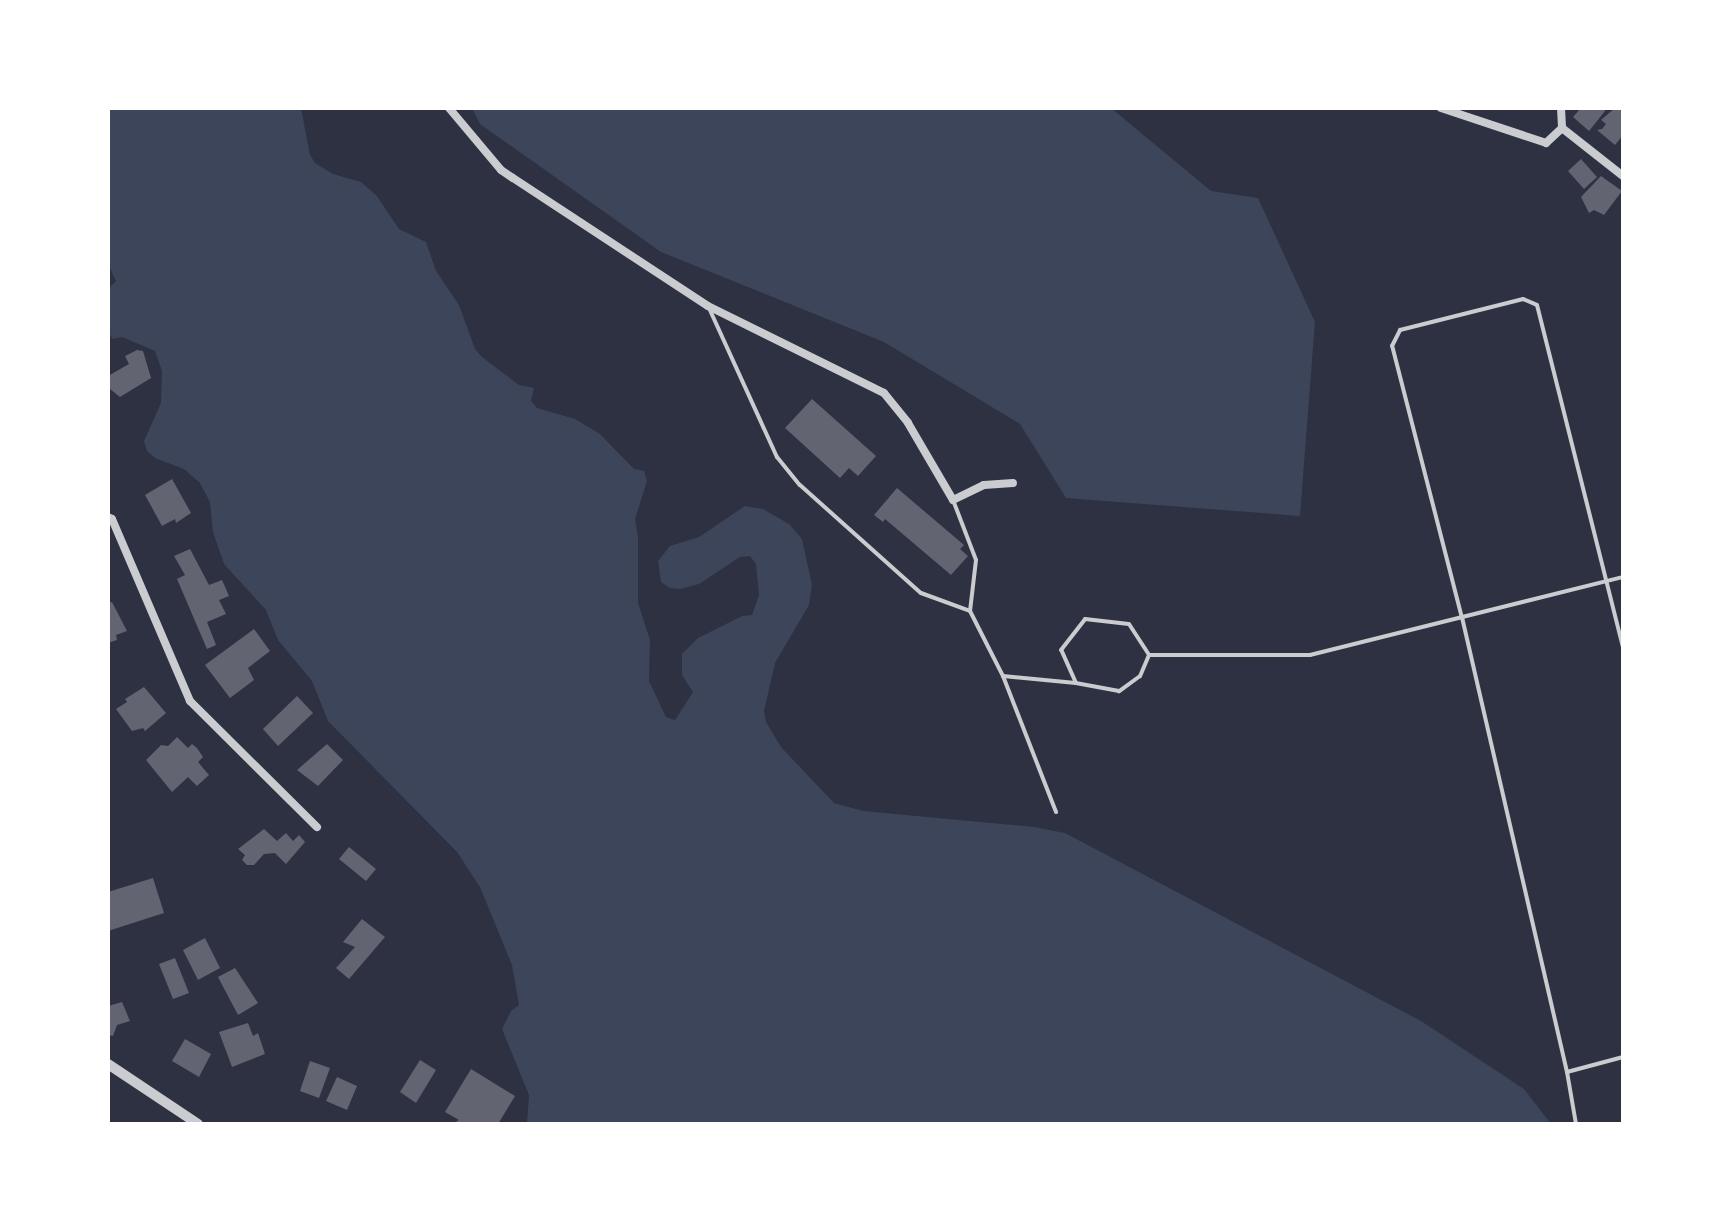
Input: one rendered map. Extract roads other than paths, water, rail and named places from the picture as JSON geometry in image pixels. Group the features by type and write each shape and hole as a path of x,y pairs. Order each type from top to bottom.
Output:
{"street":[{"path":"449,108 501,170 708,306 884,393 908,423 953,500 984,485 1013,483"},
{"path":"1441,108 1546,143 1562,128"},
{"path":"1561,108 1562,128 1623,176"},
{"path":"108,517 112,519 190,701 317,827"},
{"path":"108,1064 198,1124"}],"lane":[{"path":"1576,1124 1567,1072 1462,618 1392,346 1400,330 1523,299 1537,305 1623,647"},
{"path":"708,306 777,457 800,485 921,593 970,611"},
{"path":"953,500 976,560 970,611 1003,676 1056,812"},
{"path":"1149,655 1310,655 1623,577"},
{"path":"1076,683 1061,650 1085,619 1129,624 1149,655"},
{"path":"1003,676 1076,683 1119,691 1140,676 1149,655"},
{"path":"1567,1072 1623,1057"}]}
